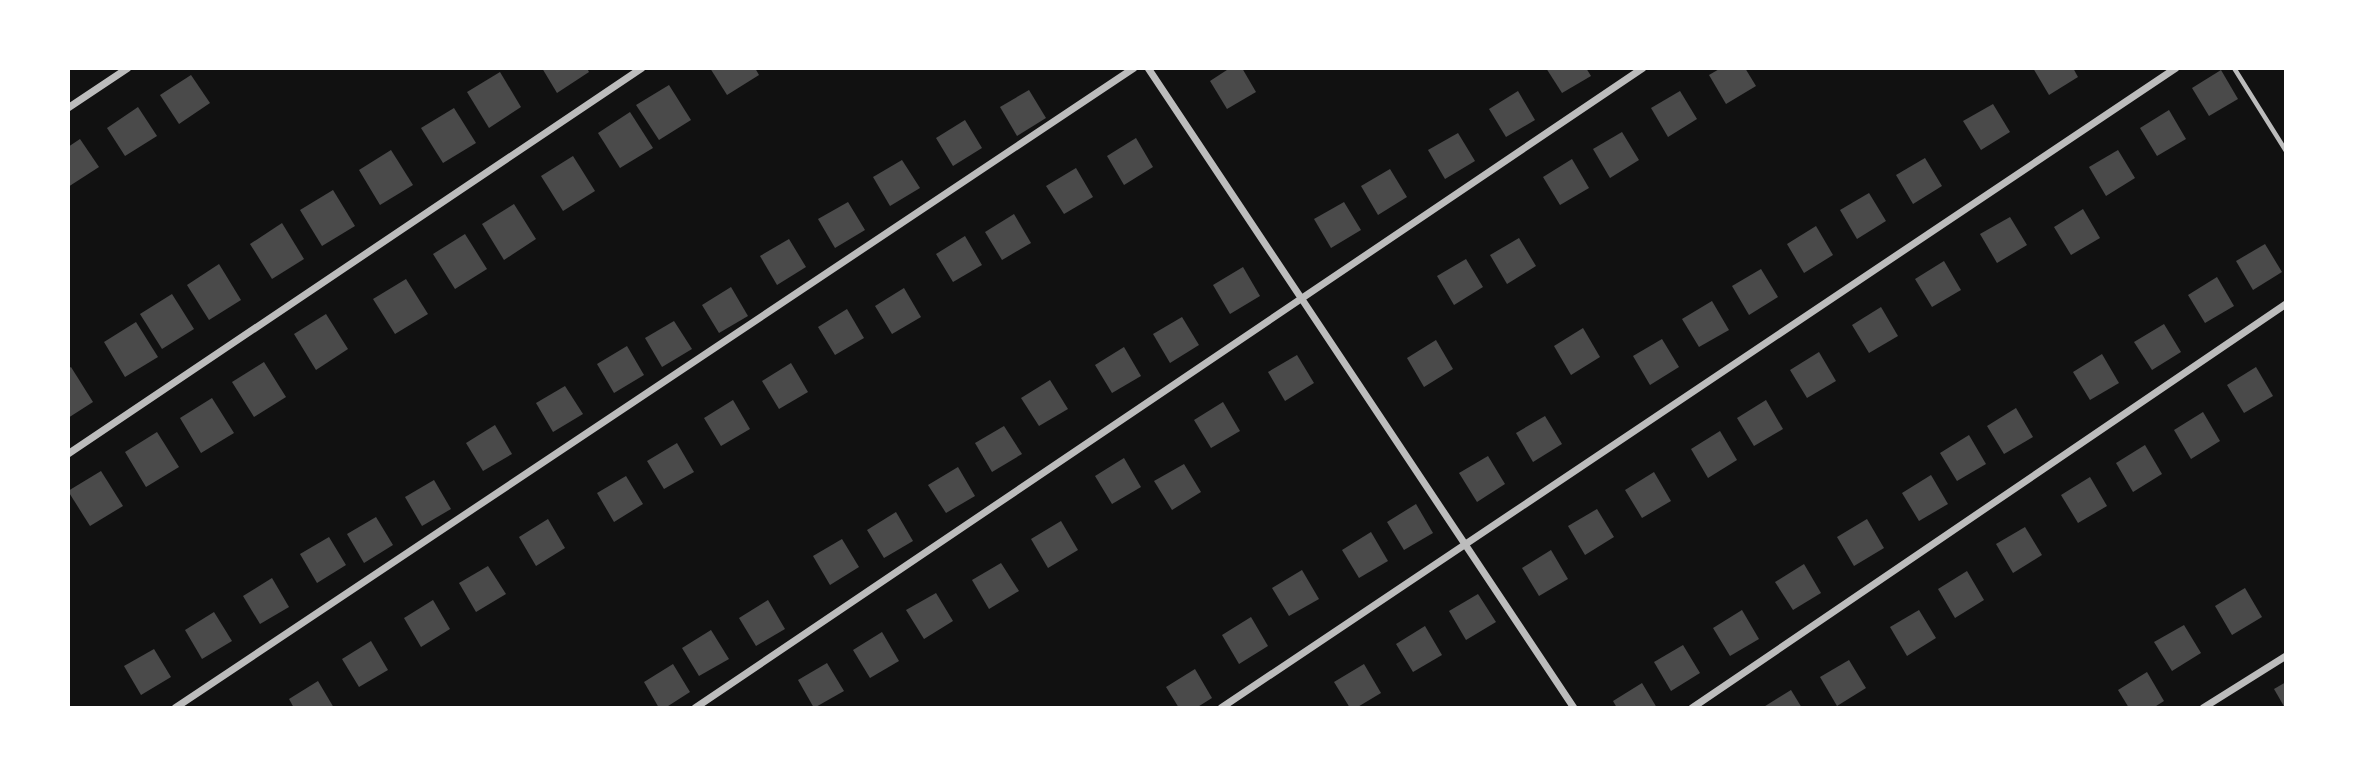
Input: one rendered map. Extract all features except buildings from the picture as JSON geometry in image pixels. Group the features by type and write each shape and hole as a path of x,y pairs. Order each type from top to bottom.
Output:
{"street":[{"path":"68,108 128,68"},
{"path":"68,454 642,68"},
{"path":"175,708 1134,68"},
{"path":"1148,68 1574,708"},
{"path":"695,708 1643,68"},
{"path":"1221,708 2176,68"},
{"path":"1692,708 2286,304"},
{"path":"2203,708 2286,656"}],"lane":[{"path":"2234,68 2286,150"}]}
